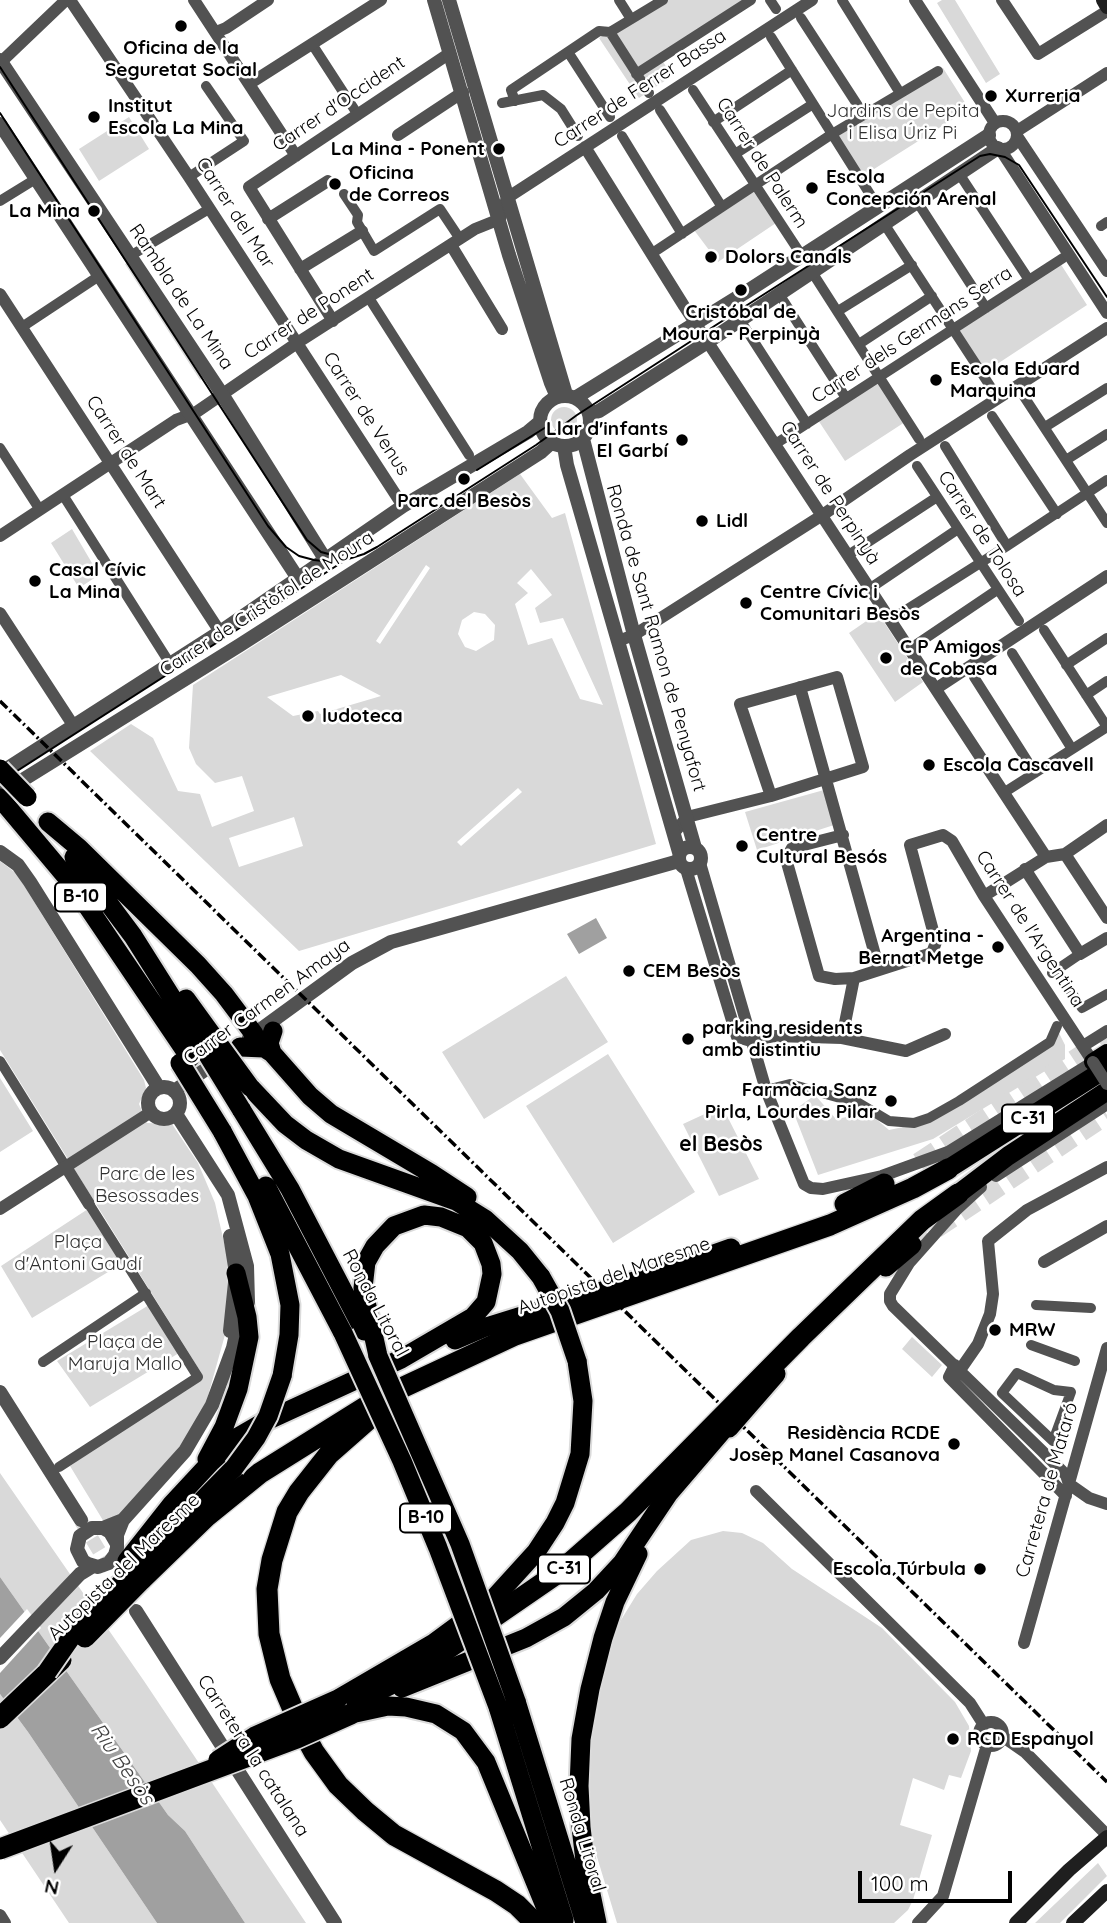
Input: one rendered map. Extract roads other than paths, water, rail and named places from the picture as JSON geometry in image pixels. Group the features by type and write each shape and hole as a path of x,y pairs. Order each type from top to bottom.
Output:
{"highway":[{"name":"Ronda Litoral","path":"0,771 48,822 133,936 197,1052 343,1333 402,1461 507,1704 592,1919"},
{"name":"Ronda Litoral","path":"3,800 73,885 138,982 197,1052"},
{"path":"0,1849 297,1738 472,1615 496,1596 536,1552 555,1523 565,1503 580,1454 583,1401 577,1361 560,1311 541,1277 520,1251 485,1219 464,1194 331,1114 303,1089 272,1053 254,1040 224,994 170,936 76,844 48,822"},
{"path":"197,1052 250,1087 285,1124 306,1140 339,1159 456,1201 485,1219"},
{"name":"C-31","path":"738,1252 855,1215 948,1169 1102,1061"},
{"name":"C-31","path":"344,1707 411,1674 562,1570 628,1512 922,1220 1008,1156 1107,1091"},
{"name":"Ronda Litoral","path":"230,1120 290,1189 366,1323 460,1544 507,1704 564,1923"},
{"path":"130,1563 234,1468 268,1416 282,1377 289,1335 290,1305 280,1254 230,1120"},
{"path":"326,1394 341,1392 483,1328 666,1271 738,1252 884,1184"},
{"path":"47,1672 79,1626 198,1475 238,1437 264,1422 401,1359 473,1317 486,1302 491,1287 491,1264 483,1243 468,1228 441,1217 424,1215 394,1226 380,1239 366,1262 363,1288 366,1323"},
{"path":"592,1919 581,1828 579,1762 590,1689 615,1602 652,1529 701,1463 797,1347 912,1245"},
{"name":"Autopista del Maresme","path":"0,1718 47,1672 130,1563 198,1524 260,1473 345,1418 471,1354 553,1320 686,1275 738,1252"},
{"path":"198,1475 224,1427 243,1373 240,1344 248,1337 236,1273"},
{"path":"536,1923 517,1905 496,1891 394,1835 338,1785 300,1728 280,1679 269,1634 267,1589 275,1548 287,1512 312,1475 349,1435 387,1403 459,1367 531,1338 553,1320"},
{"name":"C-31","path":"0,1840 218,1760 344,1707 526,1638 564,1617 596,1591 622,1563 669,1493 778,1370"},
{"path":"344,1707 406,1707 436,1714 463,1731 486,1762 552,1923"}],"main road":[{"path":"1102,0 1107,9"},
{"path":"1016,1923 1107,1836"},
{"path":"1073,1923 1107,1891"}],"street":[{"path":"1,62 68,0"},
{"name":"Carrer del Mar","path":"68,0 189,177 297,343"},
{"path":"194,0 296,156"},
{"path":"216,32 268,0"},
{"path":"249,84 381,0"},
{"path":"434,0 509,255 549,379 566,397 581,401 589,414 589,430 583,439 573,445 558,444 542,431 540,422 544,408 566,397 696,324 1008,121 1107,271"},
{"path":"449,0 566,397"},
{"path":"619,0 631,19"},
{"path":"636,74 751,0"},
{"path":"770,0 776,9"},
{"name":"Carrer de Ferrer Bassa","path":"507,198 582,142 812,0"},
{"path":"842,0 900,93"},
{"path":"915,0 992,129 992,143 999,148 1107,313"},
{"path":"1002,0 1038,54 1107,9"},
{"path":"515,100 511,90 544,66 599,31 610,33 659,1"},
{"path":"801,18 864,115"},
{"path":"610,33 649,93"},
{"path":"771,37 878,206"},
{"path":"312,44 358,115"},
{"path":"568,52 610,117"},
{"name":"Carrer d'Occident","path":"249,187 450,53"},
{"name":"Rambla de La Mina","path":"1,62 222,394 325,559"},
{"path":"713,122 792,70"},
{"path":"657,250 832,134 938,71"},
{"path":"589,414 599,411 709,341 999,148 1009,148 1017,134 1107,73"},
{"path":"189,177 244,141 206,86"},
{"name":"Carrer de Palerm","path":"693,90 802,256"},
{"path":"398,135 463,92"},
{"name":"Carrer de Perpinyà","path":"502,103 543,95 561,109 696,324 1046,857"},
{"path":"735,154 813,104"},
{"path":"660,110 722,207"},
{"path":"0,124 297,578"},
{"path":"622,136 682,234"},
{"path":"960,175 1029,280"},
{"path":"0,201 34,180"},
{"path":"268,219 328,181"},
{"name":"Carrer del Mar","path":"249,187 333,321"},
{"path":"344,194 358,215 357,222 374,251 440,209 502,329"},
{"path":"500,219 507,198"},
{"path":"918,203 986,308"},
{"path":"131,256 209,208"},
{"name":"Carrer de Ponent","path":"0,537 176,419 189,415 480,226 500,219"},
{"path":"885,225 992,388"},
{"path":"300,269 362,231"},
{"name":"Carrer dels Germans Serra","path":"780,441 1063,258"},
{"path":"838,311 912,265"},
{"path":"812,272 919,439"},
{"path":"22,327 99,276"},
{"name":"Carrer de Mart","path":"0,294 220,632"},
{"path":"779,294 846,398"},
{"path":"859,344 932,296"},
{"path":"369,298 469,455"},
{"path":"740,320 807,424"},
{"path":"619,643 821,516 1107,328"},
{"name":"Carrer de Venus","path":"297,343 403,506"},
{"path":"1045,428 1107,388"},
{"path":"1023,395 1107,523"},
{"path":"992,416 1057,514"},
{"name":"Carrer de Cristòfol de Moura","path":"0,771 220,632 403,506 528,432 540,422"},
{"path":"1066,460 1107,434"},
{"name":"Ronda de Sant Ramon de Penyafort","path":"583,439 634,635 695,848 700,853 686,861"},
{"name":"Carrer de Cristòfol de Moura","path":"3,800 240,645 541,452 558,444"},
{"name":"Ronda de Sant Ramon de Penyafort","path":"558,444 567,465 674,833 686,861 737,1037 751,1041 766,1090 804,1184 823,1189 882,1176 948,1152 1102,1061"},
{"path":"945,446 1007,546"},
{"path":"0,449 40,510"},
{"name":"Carrer de Tolosa","path":"917,466 1019,621"},
{"path":"895,617 1107,480"},
{"path":"63,495 167,659"},
{"path":"853,552 937,497"},
{"path":"875,585 958,529"},
{"path":"937,688 1107,576"},
{"path":"914,646 997,590"},
{"path":"0,613 73,725"},
{"path":"1008,790 1107,727 1044,629"},
{"path":"1066,665 1107,638"},
{"path":"1012,653 1072,749"},
{"path":"674,833 687,817 771,796 863,767 837,677 740,704 771,796"},
{"path":"974,677 1035,773"},
{"path":"1086,695 1107,681"},
{"path":"800,687 828,779 879,969 854,978 835,979 819,976 786,859 792,848 843,835"},
{"path":"984,896 1046,857 1065,854 1107,825"},
{"name":"Carrer de l'Argentina","path":"879,969 932,954 936,942 910,845 943,835 952,841 984,896 1083,1046 1102,1061 1107,1084"},
{"path":"0,852 18,865 30,882 159,1088"},
{"path":"1065,854 1107,918"},
{"name":"Carrer Carmen Amaya","path":"177,1101 352,963 377,948 422,932 686,861"},
{"path":"1024,869 1080,954"},
{"path":"1107,938 1054,971 1082,1008 1107,994"},
{"path":"842,1038 854,978"},
{"path":"766,1090 790,1084 852,1099 889,1121 914,1123 959,1101 1050,1042 1057,1026"},
{"path":"1083,1046 1107,1031"},
{"path":"751,1041 775,1036 842,1038 906,1051 945,1034"},
{"path":"0,1061 198,1377 59,1467"},
{"path":"177,1101 165,1119 151,1112 148,1103 149,1097 159,1088 166,1087 177,1101 213,1174 225,1212 236,1273 225,1372"},
{"path":"1068,1490 1066,1475 1058,1466 892,1306 890,1294 901,1275 957,1209 986,1183 1107,1104"},
{"path":"0,1209 151,1112"},
{"path":"1107,1167 1027,1209 988,1241 993,1294 990,1314 978,1344 949,1377 1053,1483 1107,1504"},
{"path":"213,1174 228,1195 247,1266 248,1302 244,1310"},
{"path":"1044,1262 1107,1226"},
{"path":"43,1362 146,1293"},
{"path":"1036,1305 1091,1308"},
{"path":"85,1566 77,1549 80,1536 87,1530 123,1520 185,1451 212,1405 240,1344"},
{"path":"1031,1345 1075,1361"},
{"name":"Carretera de Mataró","path":"1024,1643 1107,1348"},
{"path":"1017,1373 1054,1390 1071,1392 1053,1441 1002,1393 1017,1373"},
{"path":"0,1392 81,1520"},
{"path":"24,1430 42,1442 88,1515 113,1536 130,1563"},
{"path":"24,1430 28,1453 80,1536"},
{"path":"1053,1483 1058,1466"},
{"path":"756,1491 970,1703 984,1725"},
{"path":"123,1520 130,1563"},
{"path":"0,1658 85,1566 109,1563 115,1555 130,1563"},
{"name":"Carretera la catalana","path":"136,1611 335,1923"},
{"path":"990,1722 1002,1730 1002,1736 998,1744 987,1745 979,1737 979,1731 990,1722"},
{"path":"1002,1736 1025,1752 1107,1836"},
{"path":"918,1923 943,1896 987,1745"},
{"path":"0,1915 5,1923"}],"water":[{"path":"596,918 607,938 579,954 567,934"},
{"name":"Riu Besòs","path":"0,1577 168,1815 185,1831 245,1923 157,1923 0,1694"}],"tunnel":[{"path":"919,1163 1107,1039"},
{"path":"912,1245 1107,1115"},
{"path":"81,1521 123,1590"}],"tram line":[{"path":"0,67 307,540 321,552 336,556"},
{"path":"0,113 268,526 286,547 299,556 314,560 345,560 377,547 980,156 990,154 1005,157 1019,165 1107,297"},
{"path":"477,470 551,424"},
{"path":"0,782 344,561"}],"railway":[{"path":"0,701 1107,1782"}],"place":[{"name":"Oficina de la Seguretat Social","path":"181,26"},
{"name":"Xurreria","path":"991,96"},
{"name":"Institut Escola La Mina","path":"94,117"},
{"name":"La Mina - Ponent","path":"499,149"},
{"name":"Oficina de Correos","path":"335,184"},
{"name":"Escola Concepción Arenal","path":"812,188"},
{"name":"La Mina","path":"94,211"},
{"name":"Dolors Canals","path":"711,257"},
{"name":"Cristóbal de Moura - Perpinyà","path":"741,290"},
{"name":"Escola Eduard Marquina","path":"936,380"},
{"name":"Llar d'infants El Garbí","path":"682,440"},
{"name":"Parc del Besòs","path":"464,479"},
{"name":"Lidl","path":"702,521"},
{"name":"Casal Cívic La Mina","path":"35,581"},
{"name":"Centre Cívic i Comunitari Besòs","path":"746,603"},
{"name":"C P Amigos de Cobasa","path":"886,658"},
{"name":"ludoteca","path":"308,716"},
{"name":"Escola Cascavell","path":"929,765"},
{"name":"Centre Cultural Besós","path":"742,846"},
{"name":"Argentina - Bernat Metge","path":"998,947"},
{"name":"CEM Besòs","path":"629,971"},
{"name":"parking residents amb distintiu","path":"688,1039"},
{"name":"Farmàcia Sanz Pirla, Lourdes Pilar","path":"891,1101"},
{"name":"MRW","path":"995,1330"},
{"name":"Residència RCDE Josep Manel Casanova","path":"954,1444"},
{"name":"Escola Túrbula","path":"980,1569"},
{"name":"RCD Espanyol","path":"953,1739"}],"district":[{"name":"el Besòs","path":"721,1145"}],"park label":[{"name":"Jardins de Pepita i Elisa Úriz Pi","path":"903,122"},
{"name":"Parc de les Besossades","path":"147,1185"},
{"name":"Plaça d'Antoni Gaudí","path":"78,1253"},
{"name":"Plaça de Maruja Mallo","path":"125,1353"}]}
